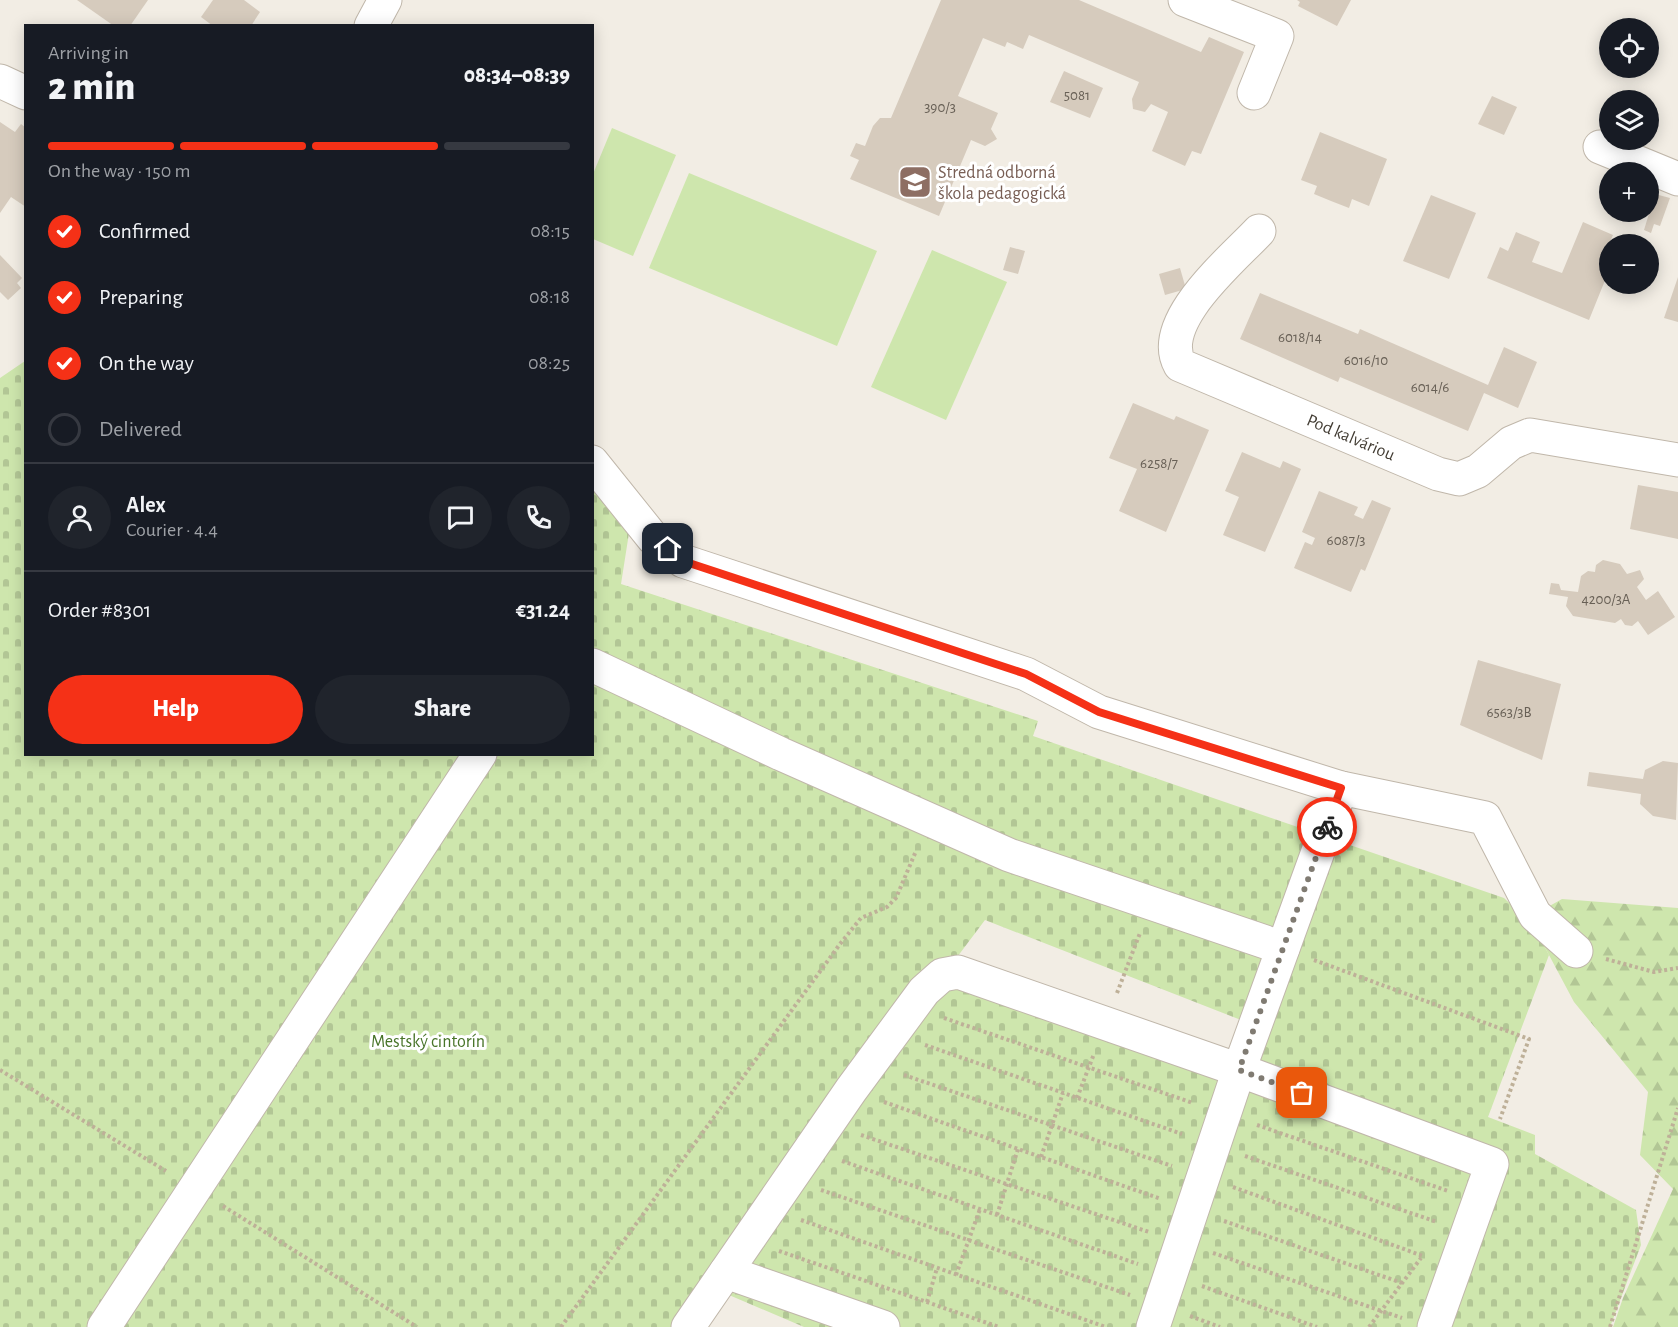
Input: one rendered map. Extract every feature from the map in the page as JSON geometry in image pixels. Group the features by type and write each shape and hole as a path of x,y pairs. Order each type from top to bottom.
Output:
{"street":[{"path":"372,24 385,0"},
{"path":"1185,0 1277,36 1254,93"},
{"path":"0,81 24,92"},
{"path":"1607,150 1678,179"},
{"name":"Pod kalváriou","path":"1260,231 1192,302 1174,340 1174,354 1180,364 1438,474 1459,479 1478,471 1511,443 1530,435 1678,460"},
{"path":"594,464 653,538 683,561 1026,674 1099,712 1341,788 1485,818 1535,915 1576,951"},
{"path":"594,666 1009,855 1283,948"},
{"path":"104,1327 479,756"},
{"path":"1161,1302 1239,1070 1341,788"},
{"path":"688,1327 851,1090 872,1065 924,991 942,975 958,972 1239,1070 1492,1164 1419,1323"},
{"path":"726,1272 883,1327"}],"path":[{"path":"561,1327 840,944 861,918 887,907 896,898 929,820"},
{"path":"1283,948 1529,1039 1500,1119"},
{"path":"1576,951 1654,972 1678,968"},
{"path":"912,1007 1456,1194"},
{"path":"894,1034 1446,1225"},
{"path":"872,1065 1203,1176 1423,1256"},
{"path":"851,1090 1402,1283"},
{"path":"1041,1157 1063,1093"},
{"path":"1610,1327 1678,1108"},
{"path":"829,1124 1419,1323"},
{"path":"997,1215 1018,1149"},
{"path":"810,1150 997,1215 1161,1302 1220,1327"},
{"path":"789,1179 1161,1302 1317,1327"},
{"path":"768,1209 1106,1327"},
{"path":"956,1275 980,1209"},
{"path":"746,1240 999,1327"},
{"path":"927,1302 937,1268"}],"green space":[{"path":"612,128 676,155 633,256 594,239 594,172"},
{"path":"689,173 877,251 837,346 649,268"},
{"path":"932,250 1007,282 946,420 871,387"},
{"name":"Mestský cintorín","path":"24,362 24,756 594,756 594,489 629,533 621,584 1038,721 1033,736 1504,898 1533,925 1549,955 1488,1117 1535,1135 1535,1154 1636,1210 1641,1245 1610,1327 804,1327 722,1292 934,992 951,983 1224,1074 1264,1029 985,920 679,1327 0,1327 0,378"},
{"path":"1562,899 1678,908 1678,1327 1613,1327 1623,1298 1673,1189 1640,1155 1648,1092 1574,1002 1533,925 1537,913"}],"building":[{"path":"77,0 148,0 131,24 111,24"},
{"path":"213,0 244,0 260,12 252,24 210,24 201,17"},
{"path":"941,0 1079,0 1201,52 1209,37 1244,52 1201,154 1192,151 1185,166 1152,151 1168,112 1151,104 1145,112 1133,109 1132,99 1139,82 1029,35 1023,49 1007,42 1005,47 983,38 958,96 998,113 991,129 997,139 985,146 971,140 939,216 850,179 859,160 850,156 856,143 865,146 873,126 880,118 891,118"},
{"path":"1297,0 1351,0 1337,26 1298,6 1300,2"},
{"path":"1064,71 1103,88 1090,118 1050,102"},
{"path":"1492,96 1517,107 1504,135 1478,124"},
{"path":"0,122 15,132 21,124 24,126 24,206 11,197 0,213"},
{"path":"1320,132 1387,159 1369,206 1352,199 1349,208 1314,194 1317,186 1301,180"},
{"path":"1431,195 1476,213 1449,279 1403,261"},
{"path":"1659,195 1670,198 1660,226 1654,224 1651,233 1644,230 1646,222 1659,222"},
{"path":"1583,222 1611,234 1599,234 1600,294 1589,320 1487,278 1500,247 1508,251 1516,232 1540,242 1532,262 1562,273"},
{"path":"1010,247 1025,251 1018,274 1003,270"},
{"path":"0,255 22,278 17,283 21,288 8,300 0,292"},
{"path":"1180,268 1186,289 1165,295 1159,274"},
{"path":"1678,277 1678,322 1664,318"},
{"path":"1260,293 1358,334 1360,329 1488,385 1504,347 1537,362 1518,408 1484,393 1468,431 1340,377 1338,382 1240,339"},
{"path":"1133,403 1174,420 1176,416 1209,430 1166,532 1119,511 1137,469 1109,458"},
{"path":"1242,452 1280,468 1283,461 1301,469 1265,552 1223,535 1239,497 1225,491"},
{"path":"1638,485 1678,492 1678,539 1630,529"},
{"path":"1319,491 1358,507 1354,515 1363,519 1372,500 1391,508 1365,571 1361,569 1351,592 1294,568 1305,542 1312,545 1315,538 1302,532"},
{"path":"1603,560 1620,564 1627,574 1640,570 1644,579 1637,587 1646,600 1658,591 1675,617 1648,635 1638,621 1632,626 1625,625 1621,619 1615,623 1573,616 1566,606 1568,597 1549,594 1551,583 1559,584 1561,590 1578,592 1581,576 1588,571 1595,572 1596,565"},
{"path":"1478,660 1561,684 1542,760 1460,725"},
{"path":"1663,761 1678,763 1676,820 1653,816 1640,804 1641,794 1587,786 1589,772 1643,779 1645,770"}],"way so far":[{"path":"1302,1093 1239,1070 1327,827"}],"place":[{"name":"Stredná odborná škola pedagogická","path":"915,182"}],"route":[{"path":"668,549 683,561 1026,674 1099,712 1341,788 1327,827"}]}
